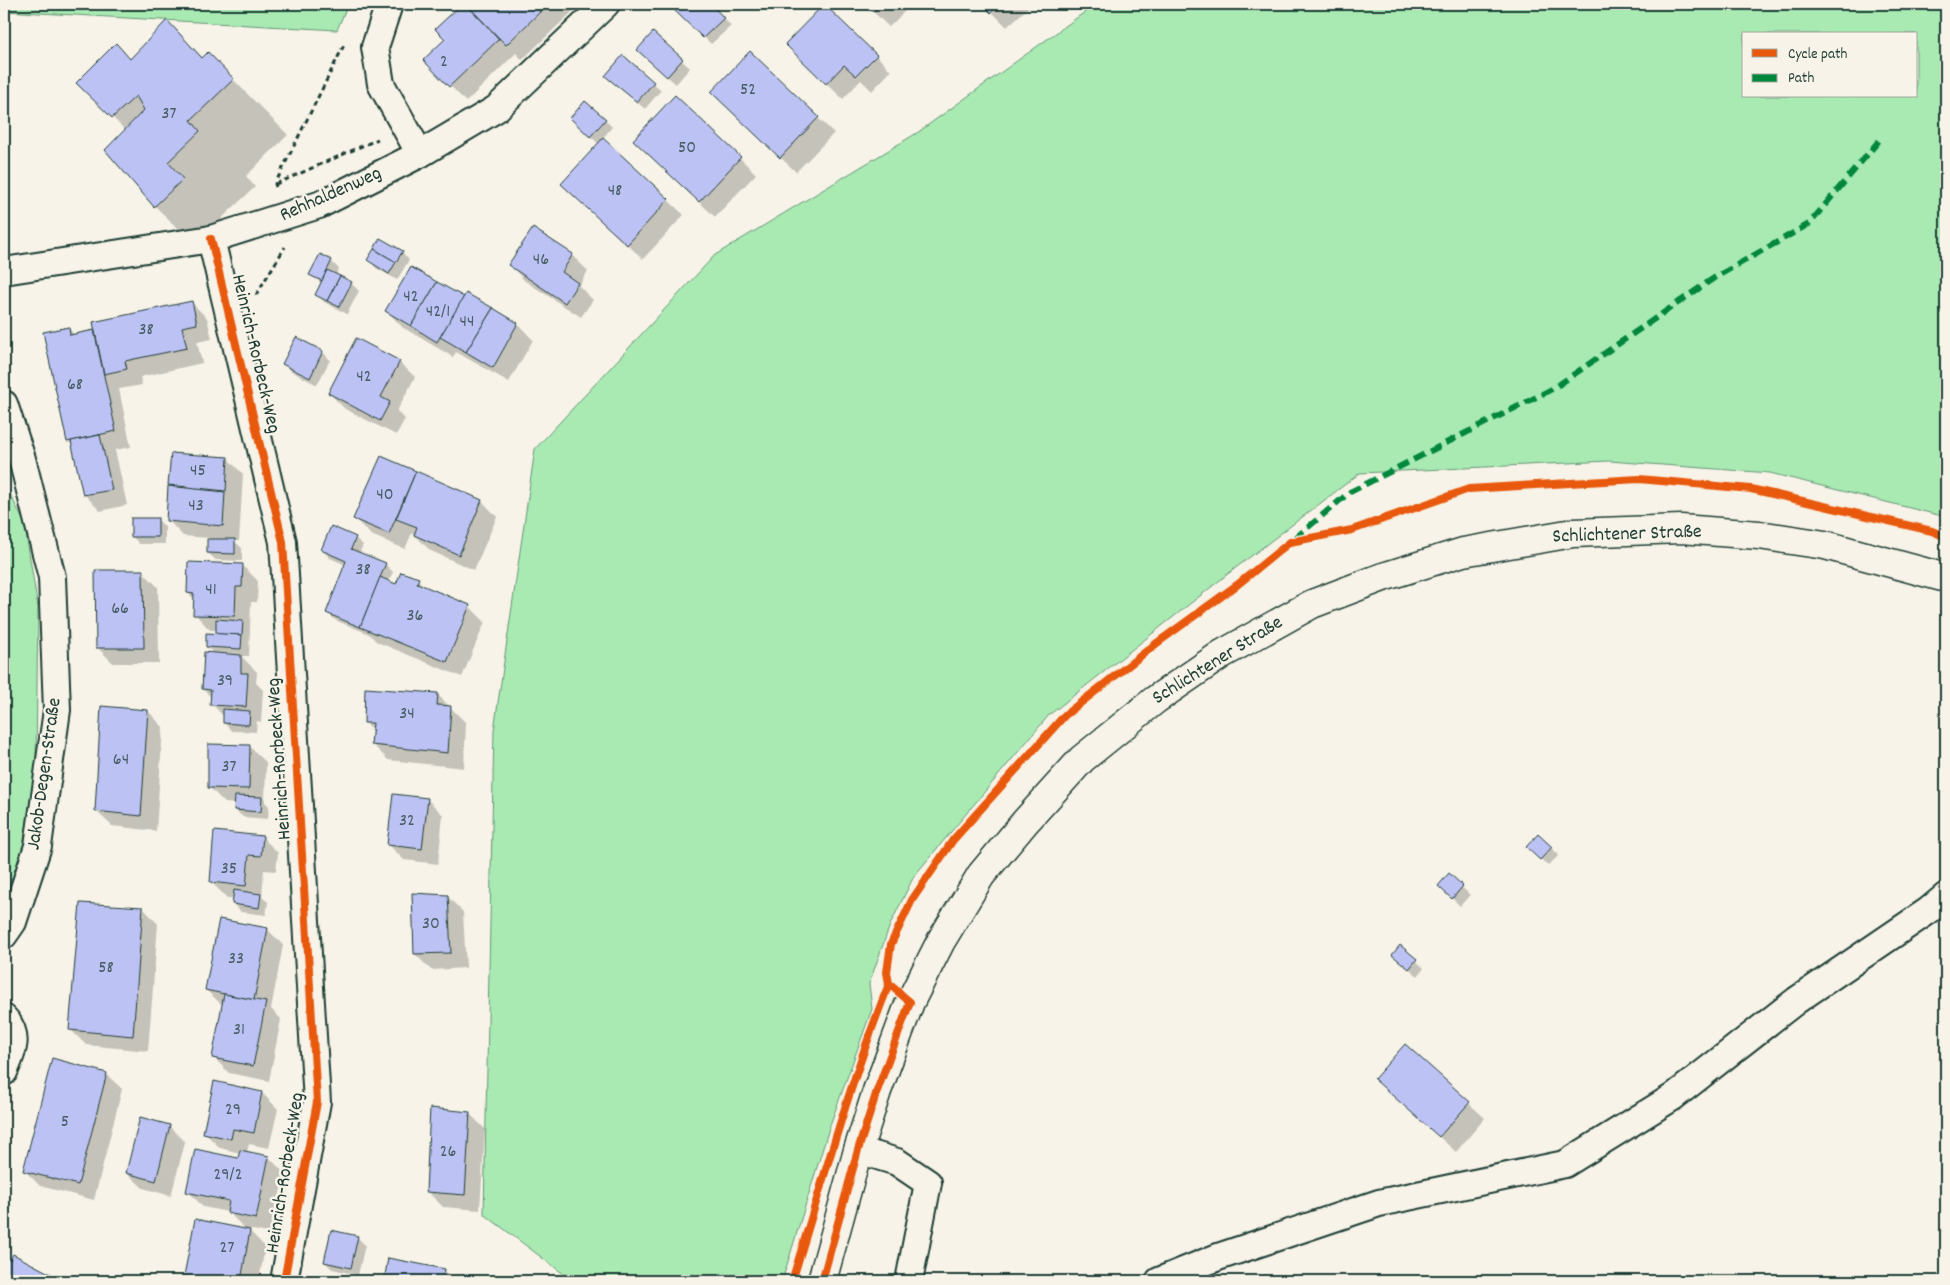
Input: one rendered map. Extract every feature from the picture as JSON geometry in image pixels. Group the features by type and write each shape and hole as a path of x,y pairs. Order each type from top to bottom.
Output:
{"main road":[{"name":"Schlichtener Straße","path":"822,1281 858,1150 877,1091 910,1002 941,941 981,876 1012,837 1082,759 1155,700 1222,654 1312,604 1383,577 1463,552 1573,533 1681,529 1759,535 1825,545 1946,578"}],"street":[{"path":"388,4 375,47 381,84 420,154"},
{"name":"Rehhaldenweg","path":"4,271 211,239 283,218 318,205 420,154 496,108 606,4"},
{"name":"Heinrich-Rorbeck-Weg","path":"211,239 283,542 317,1102 284,1281"},
{"name":"Jakob-Degen-Straße","path":"4,404 22,459 52,577 57,710 38,846 13,922 4,935"},
{"path":"1159,1281 1218,1256 1379,1203 1565,1164 1674,1097 1797,1000 1928,911 1946,896"},
{"path":"4,1018 9,1024 15,1047 4,1072"},
{"path":"858,1150 897,1162 928,1183 909,1281"}],"path":[{"path":"233,332 286,245 283,218 275,184 349,34"},
{"path":"275,184 404,127"}],"green space":[{"path":"4,4 348,4 337,30 4,11"},
{"path":"1096,4 1946,4 1946,517 1770,473 1609,461 1360,473 1229,573 1049,715 914,876 890,925 869,984 872,1009 830,1125 782,1281 573,1281 484,1214 494,730 535,449 715,255 917,133"},
{"path":"4,482 24,522 38,608 36,761 22,855 4,899"}],"building":[{"path":"462,4 466,4 499,39 449,87 423,60 445,39 435,29"},
{"path":"466,4 532,4 540,12 506,45"},
{"path":"532,4 549,4 540,12"},
{"path":"676,4 711,4 724,18 703,38 672,8"},
{"path":"824,4 877,55 856,76 844,65 826,84 785,44"},
{"path":"864,4 881,4 873,12"},
{"path":"982,4 1000,4 991,13"},
{"path":"167,20 202,58 208,52 234,79 191,120 200,131 168,162 183,179 154,207 105,150 144,110 136,96 112,118 76,83 116,43 130,59"},
{"path":"653,32 683,59 667,77 637,50"},
{"path":"750,51 819,117 780,158 711,92"},
{"path":"623,55 654,82 637,102 605,76"},
{"path":"675,95 741,157 699,202 633,140"},
{"path":"585,101 606,119 590,137 570,118"},
{"path":"603,138 669,199 627,245 561,184"},
{"path":"533,228 573,254 562,272 578,283 565,303 508,265"},
{"path":"380,238 403,251 396,262 374,249"},
{"path":"374,249 396,262 389,274 367,260"},
{"path":"320,254 332,260 322,281 309,275"},
{"path":"411,267 437,282 411,326 385,311"},
{"path":"327,270 340,276 327,301 315,295"},
{"path":"340,276 352,282 339,307 327,301"},
{"path":"437,282 464,297 437,342 411,326"},
{"path":"466,293 493,308 466,352 440,337"},
{"path":"192,301 197,324 182,327 187,348 125,361 127,369 104,374 93,322"},
{"path":"493,308 518,323 493,368 466,352"},
{"path":"69,327 70,335 94,330 116,431 67,442 43,332"},
{"path":"296,337 323,351 310,378 282,364"},
{"path":"356,338 400,361 381,397 390,402 380,421 328,393"},
{"path":"100,435 112,490 83,495 71,441"},
{"path":"171,453 228,457 226,491 168,485"},
{"path":"381,456 416,471 389,534 353,519"},
{"path":"416,471 482,500 459,555 414,535 417,527 396,519"},
{"path":"168,486 225,492 223,526 166,521"},
{"path":"131,518 158,518 158,537 131,537"},
{"path":"331,526 356,537 351,549 386,563 360,627 326,613 346,561 321,550"},
{"path":"207,539 235,539 235,554 207,553"},
{"path":"188,562 243,564 242,587 236,587 235,616 193,615 194,594 187,593"},
{"path":"95,570 143,570 144,648 96,648"},
{"path":"401,572 419,578 417,583 470,605 447,662 360,627 380,577 396,584"},
{"path":"216,619 243,621 242,635 216,634"},
{"path":"206,633 242,635 241,649 206,647"},
{"path":"204,652 241,655 241,673 248,673 246,707 210,705 211,690 202,689"},
{"path":"365,688 438,693 437,705 451,706 448,753 371,745 373,723 364,723"},
{"path":"101,706 148,710 141,816 95,811"},
{"path":"223,709 250,711 249,725 223,723"},
{"path":"208,744 250,745 249,789 208,788"},
{"path":"393,794 428,798 422,849 387,845"},
{"path":"235,796 262,797 261,812 234,810"},
{"path":"214,831 263,836 261,856 249,855 246,886 210,882"},
{"path":"1538,834 1552,847 1540,860 1526,847"},
{"path":"1449,873 1463,886 1452,899 1438,886"},
{"path":"234,890 261,894 259,908 232,904"},
{"path":"412,893 448,895 451,953 414,954"},
{"path":"80,903 143,907 133,1036 69,1030"},
{"path":"219,919 268,928 254,1000 205,990"},
{"path":"1400,945 1417,959 1409,969 1392,955"},
{"path":"224,994 266,1002 253,1066 212,1058"},
{"path":"1405,1044 1470,1102 1439,1137 1374,1079"},
{"path":"52,1058 107,1073 78,1185 23,1171"},
{"path":"214,1081 262,1092 254,1133 233,1129 231,1139 203,1133"},
{"path":"430,1108 470,1112 465,1195 426,1192"},
{"path":"140,1117 170,1125 156,1181 126,1173"},
{"path":"195,1149 238,1158 240,1150 269,1156 256,1219 227,1213 229,1201 186,1192"},
{"path":"195,1219 250,1230 241,1281 183,1281"},
{"path":"331,1230 358,1236 351,1268 324,1262"},
{"path":"13,1254 64,1281 4,1281 4,1257 10,1260"},
{"path":"388,1258 445,1269 443,1281 384,1281"}],"marked path":[{"path":"1294,539 1350,492 1554,388 1714,278 1809,224 1882,137"}],"cycle path":[{"path":"211,239 283,542 317,1102 284,1281"},
{"path":"822,1281 858,1150 877,1091 910,1002 889,984 887,972 891,944 912,900 953,840 1065,715 1157,643 1237,585 1290,542 1352,530 1469,489 1639,479 1751,489 1932,531 1946,537"},
{"path":"792,1281 849,1094 889,984"}]}
